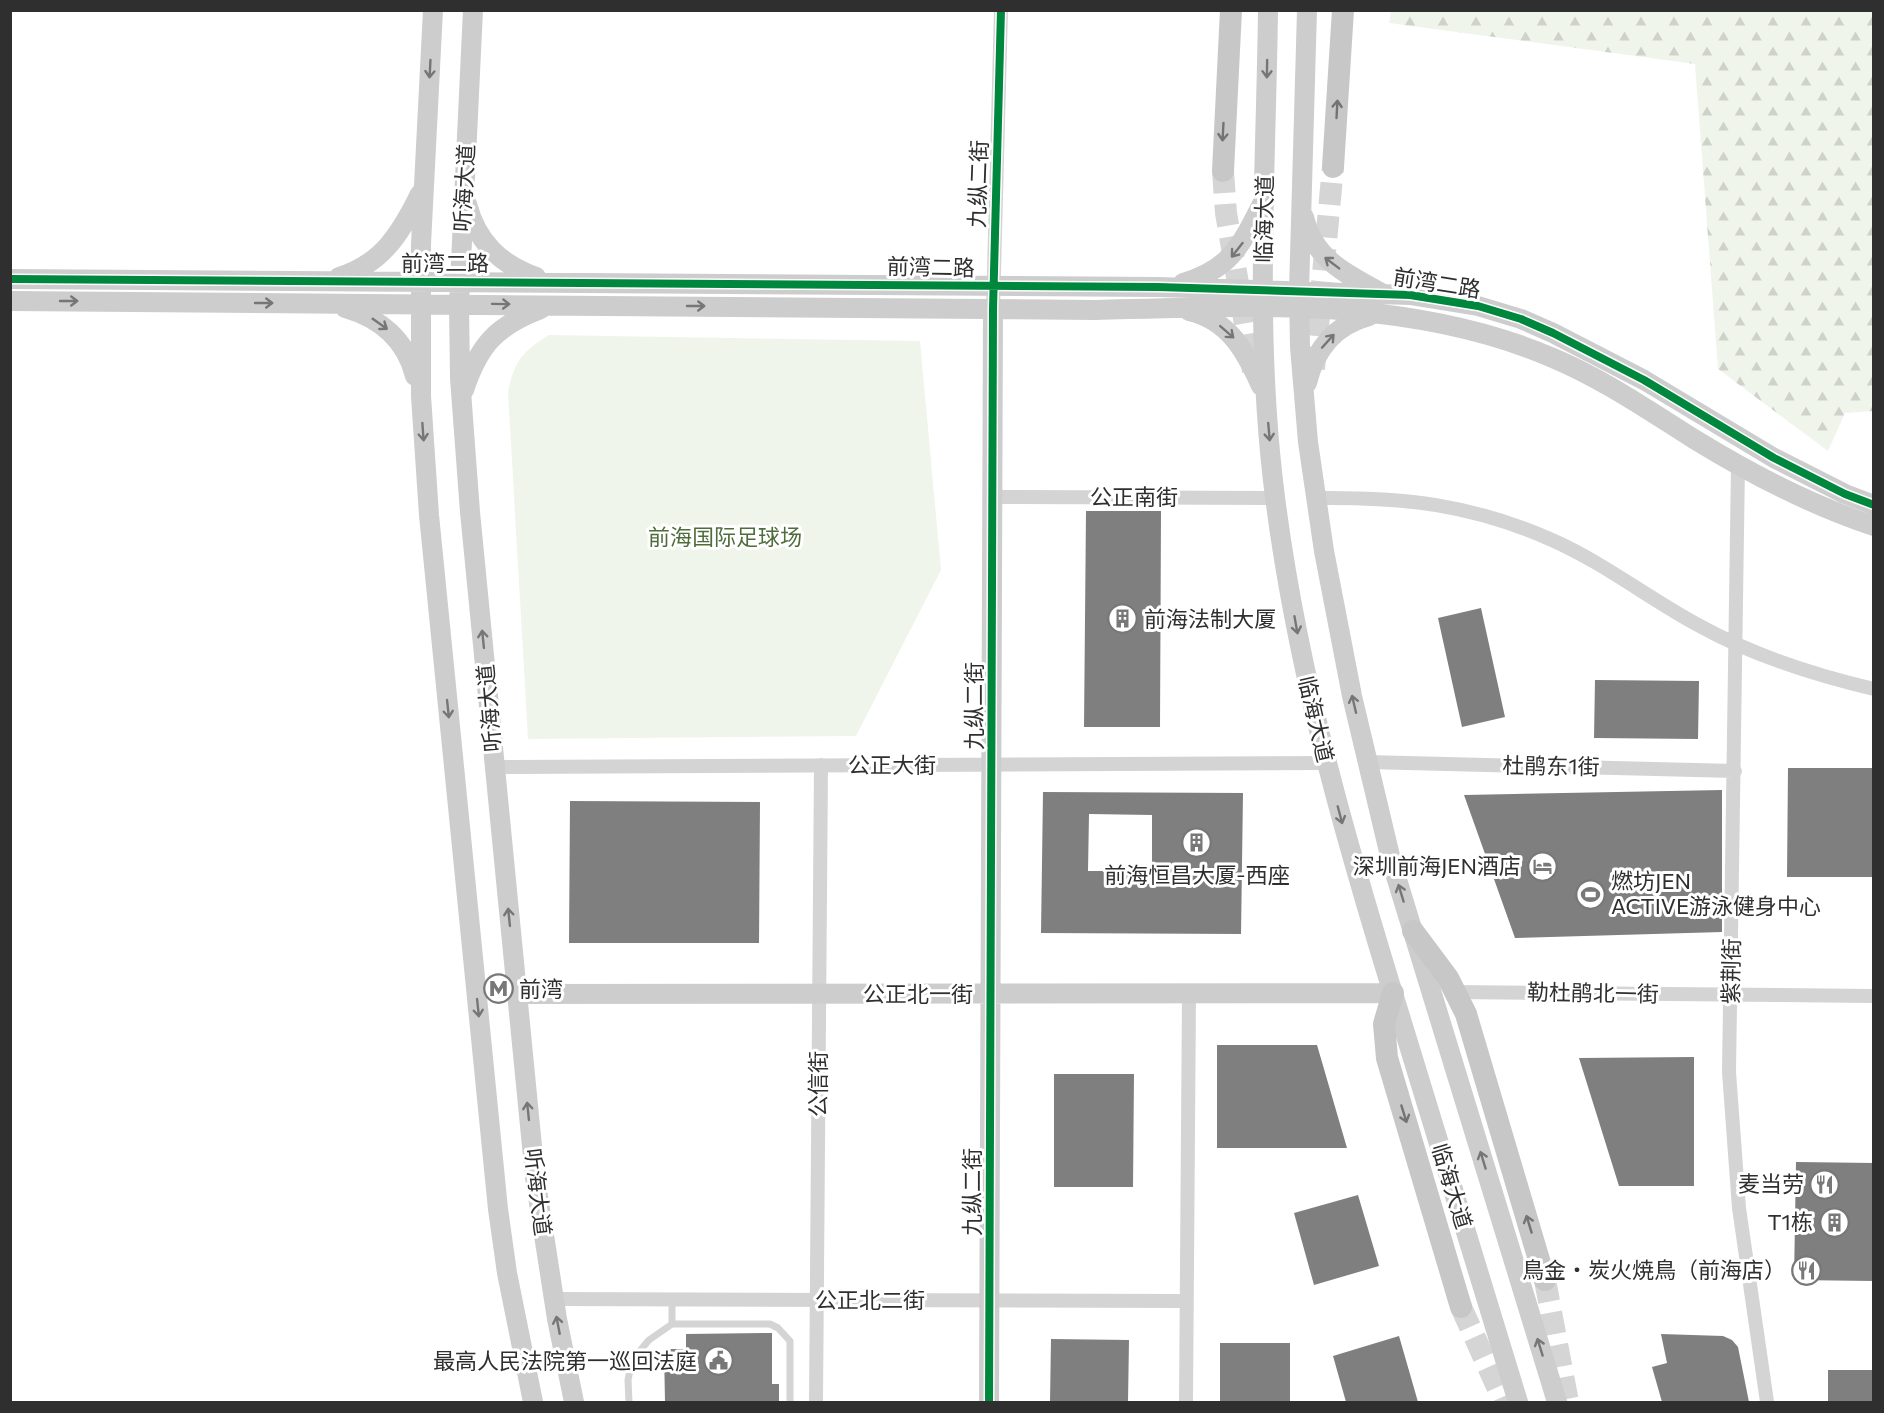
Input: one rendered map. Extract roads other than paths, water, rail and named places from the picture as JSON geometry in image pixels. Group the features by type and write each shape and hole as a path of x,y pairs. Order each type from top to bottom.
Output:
{"main road":[{"name":"听海大道","path":"433,10 420,281 421,396 429,515 498,1209 507,1273 533,1402"},
{"name":"听海大道","path":"472,10 459,281 462,398 470,512 535,1177 554,1299 574,1402"},
{"path":"1223,171 1231,10"},
{"name":"临海大道","path":"1268,10 1263,299 1265,396 1275,498 1301,654 1326,763 1354,866 1518,1402"},
{"name":"临海大道","path":"1307,10 1299,301 1316,498 1336,614 1367,762 1391,860 1557,1402"},
{"path":"1333,167 1343,10"},
{"path":"316,280 341,276 359,269 381,255 398,235 423,186"},
{"path":"464,192 476,229 494,254 521,272 562,282"},
{"path":"1158,287 1202,277 1228,260 1245,240 1265,199"},
{"path":"1302,208 1306,227 1326,260 1383,293"},
{"name":"前湾二路","path":"10,279 1158,287 1299,301 1453,325 1518,344 1554,358 1645,406 1738,465 1800,497 1874,526"},
{"name":"前湾二路","path":"1299,301 1383,293 1478,306 1542,328 1644,380 1774,458 1845,494 1874,505"},
{"name":"前湾二路","path":"10,301 993,309 1175,308 1263,299"},
{"path":"325,303 362,313 387,329 407,354 421,396"},
{"path":"462,398 472,367 493,335 521,316 560,305"},
{"path":"1175,308 1209,319 1233,336 1245,352 1265,396"},
{"name":"九纵二街","path":"988,1402 993,309"},
{"path":"1305,391 1313,362 1332,335 1356,319 1376,314"},
{"path":"1413,931 1456,992 1472,1031 1545,1280"},
{"path":"1393,993 1384,1024 1387,1058 1461,1307"},
{"name":"公正北一街","path":"516,994 1393,993"}],"street":[{"name":"九纵二街","path":"993,309 1001,10"},
{"name":"紫荆街","path":"1738,465 1729,1072 1735,1163 1747,1275 1767,1402"},
{"path":"1316,498 1383,497 1412,500 1469,511 1515,525 1586,556 1699,626 1737,644 1814,673 1874,688"},
{"name":"公正南街","path":"993,498 1275,498"},
{"name":"杜鹃东1街","path":"1367,762 1735,771"},
{"name":"公正大街","path":"494,766 1326,763"},
{"name":"公信街","path":"816,1402 821,765"},
{"name":"勒杜鹃北一街","path":"1456,992 1874,996"},
{"path":"1186,1402 1189,994"},
{"name":"公正北二街","path":"554,1299 1186,1301"}],"lane":[{"path":"672,1299 672,1324"},
{"path":"629,1402 628,1380 632,1360 649,1340 672,1324 770,1324 778,1328 790,1341 790,1402"}],"tunnel":[{"path":"1314,369 1333,167"},
{"path":"1223,171 1226,213 1253,371"},
{"path":"1545,1280 1568,1402"},
{"path":"1461,1307 1504,1402"}],"place":[{"name":"前海法制大厦","path":"1123,619"},
{"name":"前海恒昌大厦-西座","path":"1197,843"},
{"name":"深圳前海JEN酒店","path":"1542,866"},
{"name":"燃坊JEN ACTIVE游泳健身中心","path":"1590,894"},
{"name":"前湾","path":"498,989"},
{"name":"麦当劳","path":"1825,1184"},
{"name":"T1栋","path":"1834,1222"},
{"name":"鳥金・炭火焼鳥（前海店）","path":"1807,1270"},
{"name":"最高人民法院第一巡回法庭","path":"718,1361"}],"park label":[{"name":"前海国际足球场","path":"725,537"}]}
